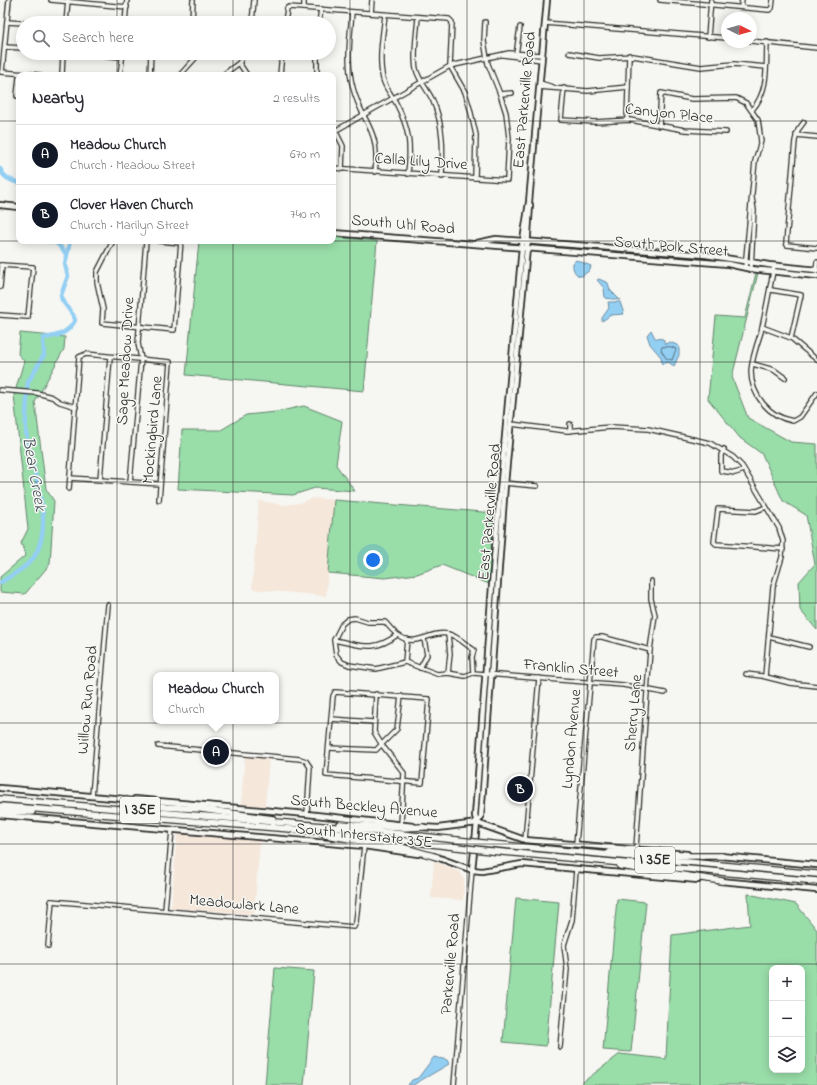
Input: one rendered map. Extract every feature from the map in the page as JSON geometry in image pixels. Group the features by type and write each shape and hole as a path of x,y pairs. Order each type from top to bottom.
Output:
{"highway":[{"name":"I 35E","path":"0,799 305,824 548,850 817,874"},
{"path":"121,799 165,807 272,818 281,823"},
{"name":"I 35E","path":"0,806 299,830 491,851 817,881"},
{"path":"0,811 110,815"},
{"path":"305,824 315,821 403,828 423,827"},
{"path":"299,830 401,846 437,857"},
{"path":"548,850 569,849 659,855 722,856"},
{"path":"588,860 722,881"}],"main road":[{"name":"East Parkerville Road","path":"516,341 522,247 525,241 529,202 546,0"},
{"path":"0,205 16,207"},
{"name":"South Uhl Road","path":"336,233 522,247"},
{"name":"South Uhl Road","path":"472,244 496,239 525,241"},
{"name":"East Parkerville Road","path":"477,823 481,817 488,735 498,547 516,341 527,248 525,241"},
{"name":"South Polk Street","path":"525,241 706,255 774,266 817,270"},
{"name":"South Polk Street","path":"522,247 721,263 751,269 816,276"},
{"name":"East Parkerville Road","path":"475,846 477,823 475,816 484,686 498,547"},
{"path":"484,686 486,703 489,705"},
{"path":"481,734 488,735"},
{"name":"South Beckley Avenue","path":"0,788 307,814 423,827 438,828 477,823 525,840 636,848 817,865"},
{"path":"476,804 482,804"},
{"name":"South Interstate 35E","path":"0,815 364,846 437,857 472,870 482,871 522,864 576,870 817,890"},
{"name":"Parkerville Road","path":"472,870 475,846"}],"street":[{"path":"9,0 5,47 1,72 16,74"},
{"path":"51,0 126,7"},
{"path":"125,16 127,0"},
{"path":"192,16 193,0"},
{"path":"253,16 254,0"},
{"path":"304,0 304,8"},
{"path":"371,13 372,0"},
{"path":"660,0 711,2 742,7 772,8 773,0"},
{"path":"742,0 742,7"},
{"path":"67,16 68,1"},
{"path":"708,37 711,2"},
{"path":"286,16 287,8 289,7 449,18 452,22 450,66 465,92 476,135 475,178"},
{"path":"320,16 321,9"},
{"path":"352,12 348,59 353,90 373,132 376,143 375,172"},
{"path":"385,14 382,67 386,87 394,98 404,117 409,132 410,151 408,174"},
{"path":"418,17 415,64 421,82 432,100 442,127 442,177"},
{"path":"7,22 16,23"},
{"path":"485,22 484,41 486,57 500,94 512,93"},
{"path":"545,23 721,38"},
{"path":"516,58 520,27"},
{"path":"757,41 817,48"},
{"path":"752,110 762,96 766,67 767,42"},
{"path":"5,47 16,48"},
{"path":"336,130 450,66 486,57 516,53 542,57"},
{"path":"569,53 599,58 629,56 701,67 734,64 766,67"},
{"path":"502,55 516,58 542,57"},
{"path":"627,120 629,56"},
{"path":"62,72 63,60"},
{"path":"120,72 122,60"},
{"path":"150,72 151,60"},
{"path":"183,72 193,60"},
{"path":"227,72 241,60"},
{"path":"280,72 281,60"},
{"path":"317,60 317,72"},
{"path":"239,63 245,72"},
{"path":"539,85 588,90 628,87"},
{"name":"Canyon Place","path":"564,88 561,120 594,122 627,120 685,130 726,132"},
{"name":"Calla Lily Drive","path":"336,168 442,177 507,180 509,138 506,113 500,94"},
{"path":"659,126 661,94 692,99 736,98 746,103 752,110 758,120 761,135 755,161 745,268"},
{"path":"804,122 796,135 786,239 787,245 789,246 817,248"},
{"path":"336,134 343,146 342,169"},
{"path":"796,135 817,137"},
{"path":"751,269 754,210 752,195"},
{"path":"111,244 97,272 97,282 103,309 102,323 174,330 181,244"},
{"name":"Sage Meadow Drive","path":"130,482 141,359 138,343 146,244"},
{"path":"747,244 753,244"},
{"path":"816,276 817,262"},
{"path":"0,287 1,265 33,267 28,317 0,315"},
{"path":"774,266 771,290 753,364 752,378 762,403 781,417 793,421 797,420 817,393"},
{"path":"771,290 801,295 791,338"},
{"path":"762,327 791,338 817,360"},
{"path":"69,489 80,357 86,354 141,359"},
{"path":"100,480 110,356"},
{"name":"Mockingbird Lane","path":"141,359 170,362 159,500"},
{"path":"753,364 774,370 785,378"},
{"path":"0,390 37,393 52,397 60,402 76,408"},
{"path":"509,424 570,431 604,427 642,429 710,443 724,449 736,460 744,470 780,531 783,549 773,587 765,676"},
{"path":"570,424 570,431"},
{"path":"724,449 721,455 721,472 735,474 744,470"},
{"path":"70,478 160,484"},
{"path":"503,483 537,486"},
{"path":"766,507 756,511 717,509 714,543 783,549"},
{"name":"Sherry Lane","path":"636,848 650,650 655,615 651,599 651,581"},
{"name":"Willow Run Road","path":"92,796 108,605"},
{"path":"407,639 405,662 376,669 349,666 342,662 336,655 334,640 342,624 351,618 368,622 385,622 397,635 407,639 424,639 435,635 448,634 456,636 474,650 472,657 473,673"},
{"path":"448,634 450,654 448,673"},
{"path":"334,640 367,646 378,646 385,644 397,635"},
{"name":"Lyndon Avenue","path":"576,844 593,644 596,636 650,650"},
{"path":"769,637 809,647"},
{"path":"420,668 427,655 424,639"},
{"name":"Franklin Street","path":"405,662 433,673 448,673 465,676 473,673 491,674 623,685 642,688 648,691 665,693"},
{"path":"746,674 765,676 790,683 817,686"},
{"path":"525,840 539,678"},
{"path":"335,692 376,694 429,699 422,783 326,775 333,696 335,692"},
{"path":"376,694 373,722 374,732 382,745 403,770 404,782 401,824"},
{"path":"329,748 372,751 382,745 397,729 401,696"},
{"path":"331,719 373,722"},
{"path":"158,746 300,759 306,761 310,767 307,814"},
{"path":"165,910 172,830"},
{"name":"Meadowlark Lane","path":"48,946 52,901 354,927 356,922 364,846"},
{"name":"Parkerville Road","path":"454,1085 472,870"},
{"path":"560,1047 567,965 564,945 572,920 576,870"}],"shaded area":[{"path":"314,498 334,500 326,596 252,589 259,501 286,505 300,503"},
{"path":"245,756 269,758 265,806 241,804"},
{"path":"181,833 260,840 254,914 171,908 177,836"},
{"path":"434,861 460,872 464,880 463,900 431,898"}],"green space":[{"path":"336,237 377,241 364,391 186,375 199,244 336,244"},
{"path":"756,273 758,273 732,377 748,418 791,442 817,444 817,630 800,610 799,582 815,564 806,515 783,501 762,454 740,438 708,399 716,316 745,318"},
{"path":"20,333 65,337 64,349 35,402 46,489 54,501 50,564 25,594 0,592 0,577 26,555 21,543 28,529 14,395 24,361 18,354"},
{"path":"304,406 342,421 336,465 355,491 315,488 293,495 178,489 182,430 221,430 246,415 276,412"},
{"path":"334,500 495,513 489,584 442,565 417,574 385,578 328,573"},
{"path":"748,894 796,904 817,930 817,1085 579,1085 620,1054 666,1059 672,935 750,925"},
{"path":"516,898 559,902 546,1046 503,1042"},
{"path":"617,899 646,902 631,1052 603,1050"},
{"path":"275,968 314,971 304,1085 265,1085"}],"water":[{"path":"576,260 591,266 590,270 582,276 578,275 573,268 573,263"},
{"path":"599,279 608,283 610,290 620,300 605,298 604,288 597,280"},
{"path":"608,302 620,302 624,314 611,315 602,321 602,318 609,308"},
{"path":"651,330 655,338 663,339 665,344 670,342 679,346 679,355 674,366 668,362 662,364 661,357 650,344 647,335"},
{"path":"434,1057 447,1060 449,1064 413,1085 408,1085 412,1080 418,1078"}],"waterway":[{"name":"Bear Creek","path":"0,169 3,175 16,182"},
{"name":"Bear Creek","path":"58,244 66,254"},
{"name":"Bear Creek","path":"27,389 28,382 44,355 43,338 62,334 75,320 62,300 61,295 68,276 65,264 69,244"},
{"name":"Bear Creek","path":"0,583 31,561 40,543 43,527 43,511 26,431 27,395"}],"place":[{"name":"Meadow Church","path":"216,752"},
{"name":"Clover Haven Church","path":"520,789"}]}
